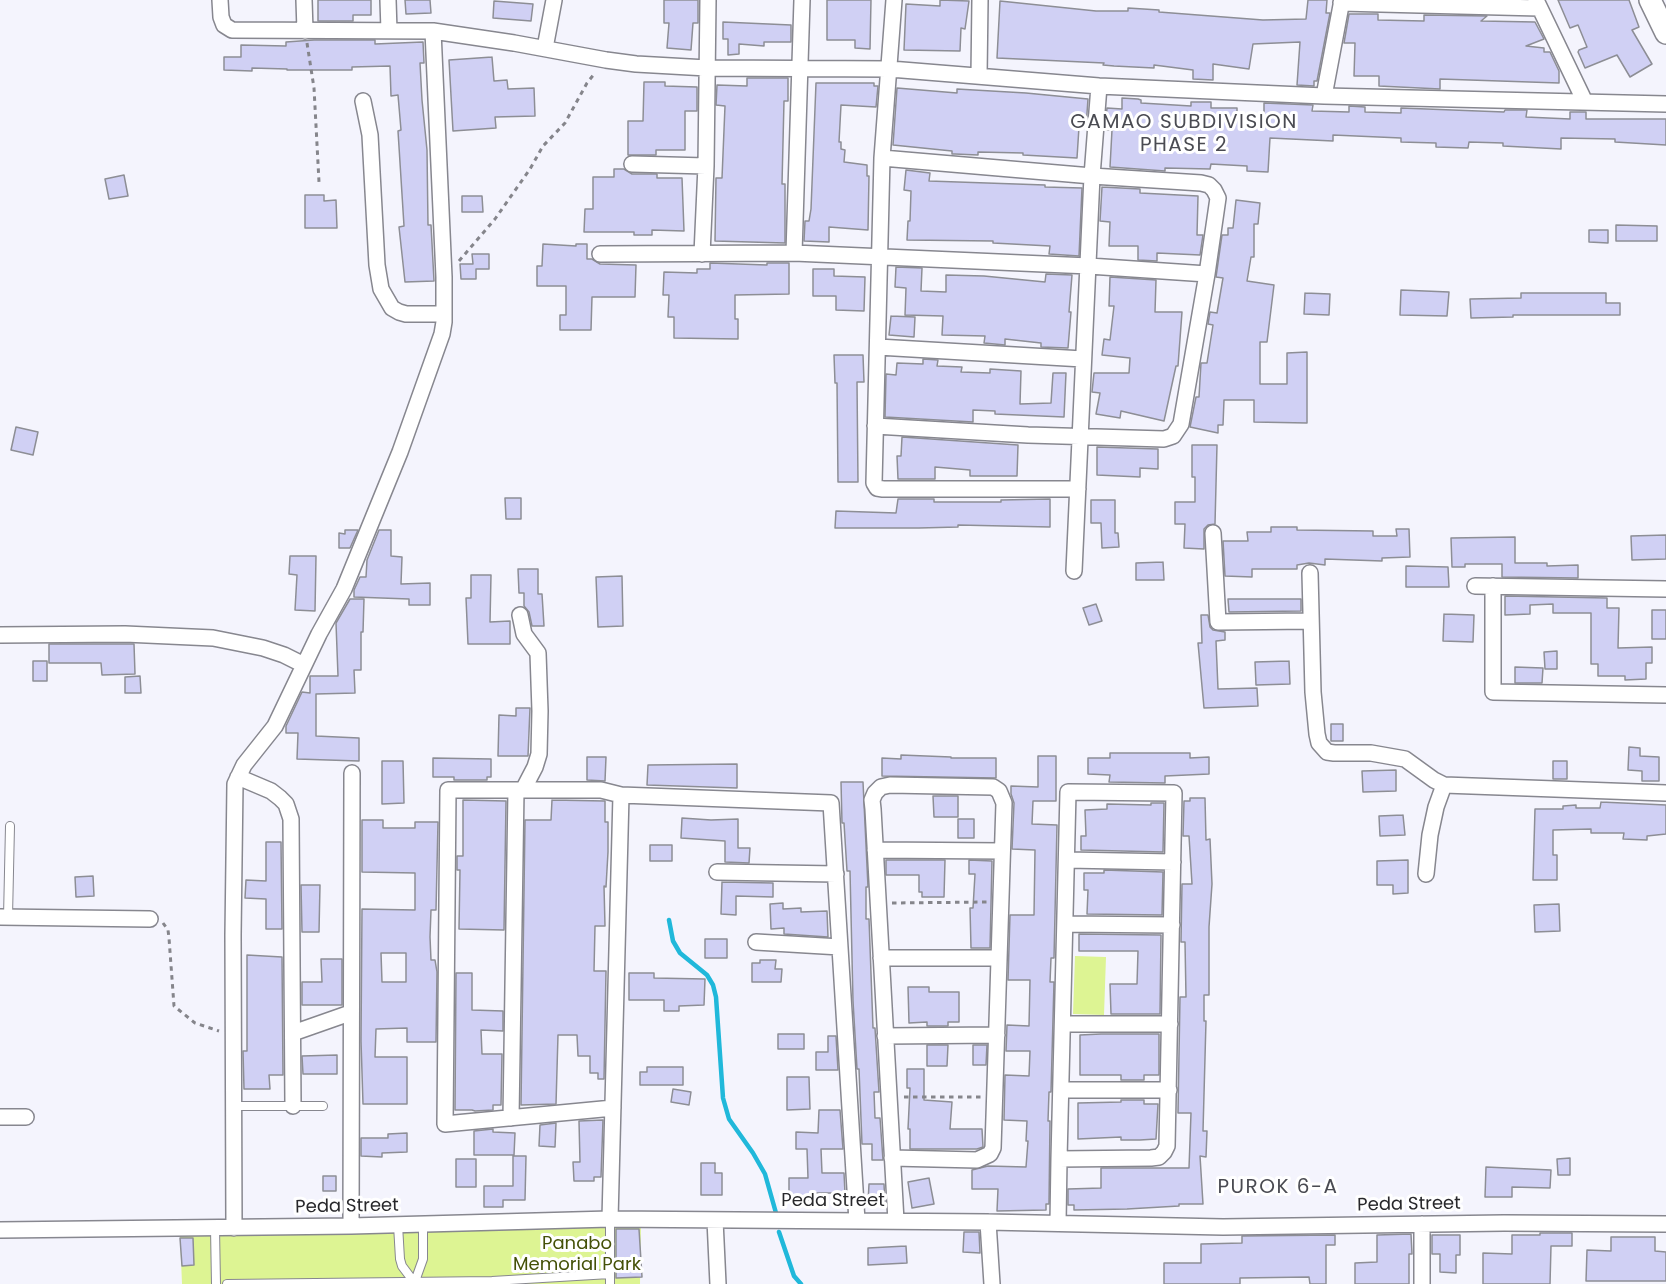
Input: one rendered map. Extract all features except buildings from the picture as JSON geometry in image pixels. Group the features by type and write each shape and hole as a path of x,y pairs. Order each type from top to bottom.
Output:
{"street":[{"path":"220,0 224,25 232,30 433,31 606,60 707,68 890,69 1100,86 1324,96 1666,104"},
{"path":"304,0 305,31"},
{"path":"388,0 389,31"},
{"path":"545,48 554,0"},
{"path":"702,254 706,166 708,0"},
{"path":"794,253 798,69 802,0"},
{"path":"894,0 882,158 873,478 877,488 883,489 1078,489"},
{"path":"979,76 980,0"},
{"path":"1650,0 1666,33"},
{"path":"1324,96 1341,1 1538,4 1586,102"},
{"path":"234,1228 234,793 244,765 275,726 357,561 438,349 444,314 444,278 433,31"},
{"path":"1074,571 1092,176 1100,86"},
{"path":"363,101 370,135 377,265 381,289 392,308 399,312 444,314"},
{"path":"875,426 1079,437 1164,439 1173,436 1182,424 1218,198 1209,185 1201,183 882,158"},
{"path":"632,164 706,166"},
{"path":"600,254 794,253 1089,266 1207,274"},
{"path":"878,347 1083,359"},
{"path":"1214,533 1218,622 1310,621"},
{"path":"1310,573 1310,621 1316,723 1322,748 1334,753 1371,753 1405,759 1444,785 1666,793"},
{"path":"1476,585 1666,589"},
{"path":"1493,586 1493,692 1666,695"},
{"path":"511,1118 520,790 535,767 539,754 540,700 538,653 524,634 520,615"},
{"path":"0,635 124,634 213,638 264,648 304,665"},
{"path":"351,1226 352,773"},
{"path":"238,777 271,791 286,804 289,811 293,1106"},
{"path":"892,1158 977,1160 990,1154 993,1149 1004,803 999,791 993,787 890,785 881,787 875,792 872,800 885,1036 889,1097 892,1158 896,1221"},
{"path":"1426,874 1430,835 1444,785"},
{"path":"613,1108 445,1124 448,790 601,790 621,795 831,803 857,1221"},
{"path":"1058,1223 1059,1159 1067,860 1068,792 1174,793 1167,1146 1159,1157 1059,1159"},
{"path":"610,1219 621,795"},
{"path":"875,850 1002,851"},
{"path":"1067,860 1173,862"},
{"path":"717,872 836,874"},
{"path":"4,917 150,919"},
{"path":"1065,924 1172,925"},
{"path":"756,942 840,946"},
{"path":"881,958 999,958"},
{"path":"293,1033 350,1013"},
{"path":"1063,1024 1170,1024"},
{"path":"885,1036 997,1035"},
{"path":"1061,1090 1169,1090"},
{"path":"0,1117 26,1117"},
{"name":"Peda Street","path":"0,1230 423,1225 610,1219 988,1222 1223,1227 1666,1224"},
{"path":"715,1220 718,1284"},
{"path":"988,1222 992,1284"},
{"path":"1422,1224 1422,1284"}],"lane":[{"path":"4,917 10,826"},
{"path":"233,1106 323,1106"},
{"path":"610,1219 610,1284"},
{"path":"398,1225 400,1259 414,1283"},
{"path":"414,1283 423,1259 423,1225"},
{"path":"215,1228 216,1284"},
{"path":"227,1284 492,1281 610,1274"}],"path":[{"path":"305,31 314,88 319,182"},
{"path":"444,278 495,219 543,146 565,123 587,83 606,60"},
{"path":"878,903 1001,902"},
{"path":"150,919 164,924 168,930 174,1006 195,1023 208,1029 233,1032"},
{"path":"889,1097 995,1098"}],"green space":[{"path":"1075,956 1106,957 1104,1015 1073,1014"},
{"name":"Panabo Memorial Park","path":"641,1224 640,1284 182,1284 180,1235"}],"waterway":[{"path":"669,920 673,941 680,953 707,975 713,985 716,997 723,1098 729,1119 765,1174 776,1213"},
{"path":"779,1232 794,1276 801,1284"}],"district":[{"name":"GAMAO SUBDIVISION PHASE 2","path":"1184,134"},
{"name":"PUROK 6-A","path":"1278,1188"}]}
